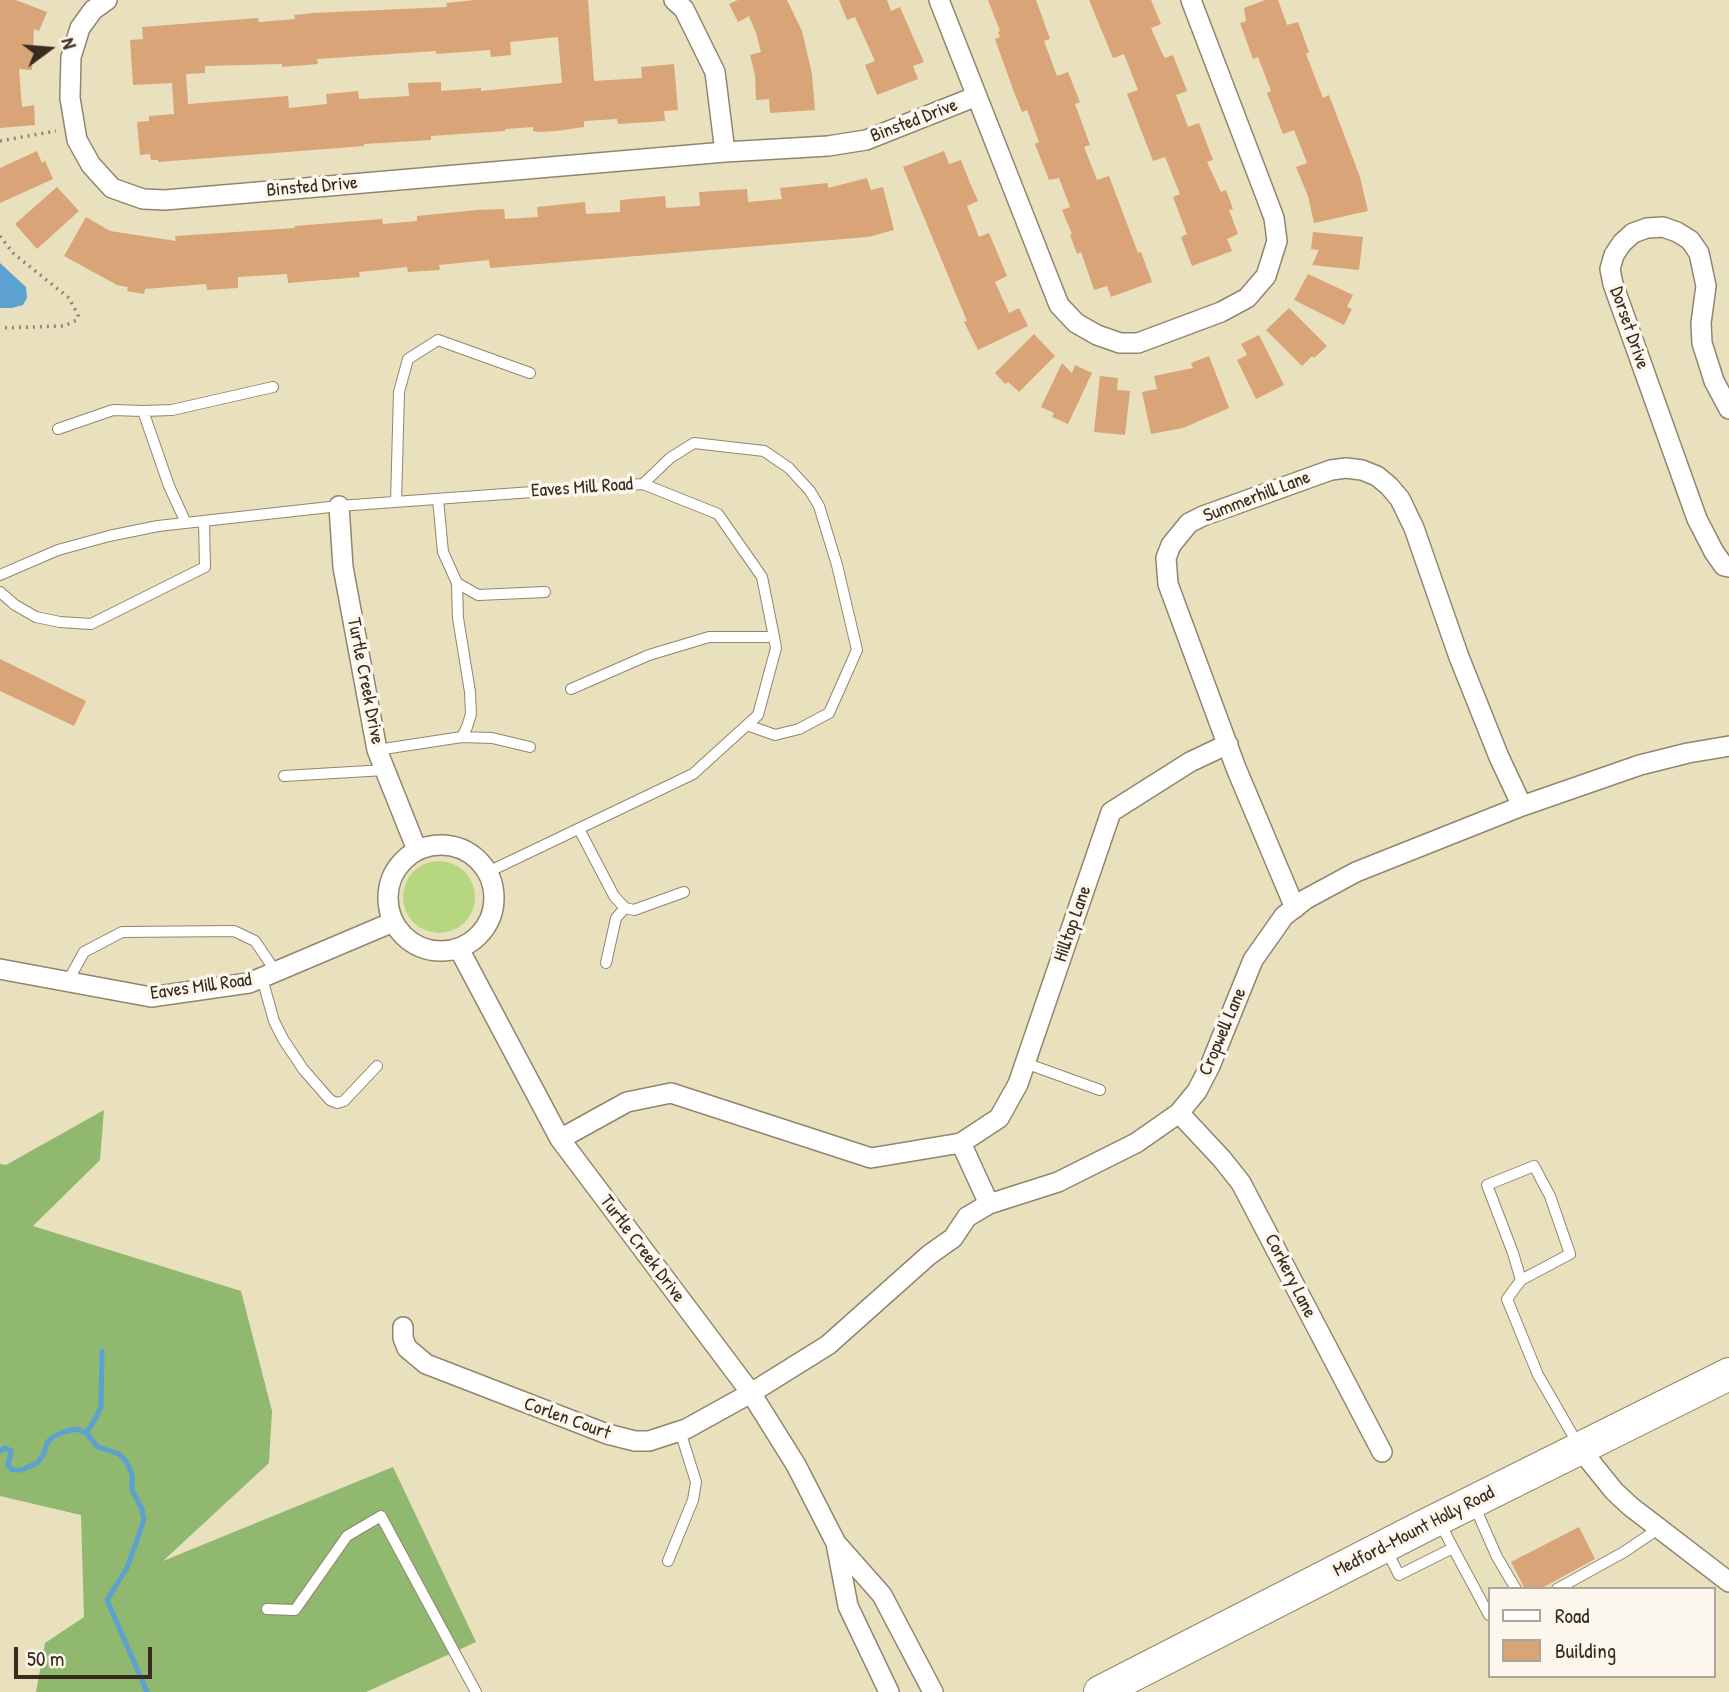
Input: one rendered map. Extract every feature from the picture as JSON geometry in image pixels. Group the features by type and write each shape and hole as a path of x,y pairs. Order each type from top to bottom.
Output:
{"main road":[{"name":"Medford-Mount Holly Road","path":"1100,1692 1729,1374"}],"street":[{"name":"Binsted Drive","path":"107,0 93,10 80,28 71,57 70,98 77,140 91,165 112,188 143,199 165,200 725,152 828,146 866,140 977,96"},
{"path":"674,0 684,9 715,72 725,152"},
{"path":"939,0 1059,305 1076,323 1109,339 1138,343 1221,312 1247,299 1266,276 1277,241 1274,218 1191,0"},
{"name":"Dorset Drive","path":"1729,409 1714,381 1702,343 1701,324 1706,286 1699,254 1690,240 1663,227 1647,228 1633,233 1614,255 1610,270 1613,284 1698,519 1714,552 1724,566 1729,567"},
{"name":"Summerhill Lane","path":"1294,908 1168,584 1166,558 1171,545 1189,523 1203,516 1331,470 1363,470 1377,476 1389,486 1414,528 1459,657 1499,757 1522,806"},
{"name":"Turtle Creek Drive","path":"339,506 343,567 377,750 417,850"},
{"name":"Hilltop Lane","path":"559,1139 626,1102 671,1093 871,1158 961,1143 999,1118 1018,1084 1111,813 1190,762 1228,744"},
{"name":"Cropwell Lane","path":"751,1394 809,1359 843,1333 929,1255 953,1238 967,1217 989,1203 1058,1182 1136,1143 1179,1113 1197,1091 1210,1066 1253,960 1276,926 1294,908 1331,884 1356,872 1522,806 1662,759 1729,746"},
{"path":"437,845 457,847 475,857 488,872 494,894 491,917 479,936 460,949 440,952 421,948 405,938 393,922 387,895 396,868 417,850 437,845"},
{"name":"Eaves Mill Road","path":"0,969 151,997 249,983 393,922"},
{"name":"Turtle Creek Drive","path":"460,949 559,1139 751,1394 796,1465 836,1543 882,1595 933,1692"},
{"name":"Corkery Lane","path":"1179,1113 1241,1183 1382,1452"},
{"path":"961,1143 989,1203"},
{"name":"Corlen Court","path":"403,1327 407,1348 416,1357 438,1370 635,1441 649,1441 680,1431 751,1394"},
{"path":"1581,1450 1614,1491 1658,1529 1729,1582"},
{"name":"Turtle Creek Drive","path":"836,1543 848,1606 889,1692"}],"lane":[{"path":"396,502 399,392 408,359 438,340 530,373"},
{"path":"58,429 113,410 173,410 273,387"},
{"path":"142,411 169,486 186,523"},
{"path":"643,484 670,458 694,443 764,451 789,468 810,491 819,506 838,565 857,650 829,713 799,729 775,735 747,725"},
{"name":"Eaves Mill Road","path":"0,575 58,550 158,526 339,506 643,484 718,514 762,577 774,637 776,648 758,715 693,774 488,872"},
{"path":"438,499 443,552 457,583 458,618 470,692 471,714 462,737"},
{"path":"0,592 15,605 36,617 91,624 205,567 204,522"},
{"path":"457,583 478,595 545,592"},
{"path":"571,689 649,655 709,637 774,637"},
{"path":"377,750 462,737 492,738 530,747"},
{"path":"284,776 385,770"},
{"path":"579,829 614,897 625,908 634,910 684,892"},
{"path":"606,963 616,918 625,908"},
{"path":"68,981 84,952 122,932 234,931 255,941 269,975 274,1021 303,1069 330,1100 337,1103 344,1101 377,1066"},
{"path":"1026,1063 1100,1090"},
{"path":"1521,1280 1487,1185 1534,1166 1550,1196 1570,1254 1521,1280 1507,1299 1538,1375 1581,1450"},
{"path":"668,1561 693,1500 696,1482 680,1431"},
{"path":"1473,1502 1497,1557 1515,1587"},
{"path":"267,1609 295,1610 347,1536 381,1516 476,1692"},
{"path":"1438,1519 1488,1613"},
{"path":"1561,1587 1624,1552 1658,1529"},
{"path":"1385,1546 1399,1576 1453,1548"}],"path":[{"path":"0,141 56,131"},
{"path":"0,236 13,253 69,298 78,315 77,320 64,326 0,328"}],"green space":[{"path":"446,861 465,871 473,883 473,911 465,923 453,931 432,933 413,923 405,911 403,890 413,871 425,863"},
{"path":"104,1110 100,1160 33,1226 241,1291 272,1411 269,1463 163,1561 393,1467 476,1642 366,1692 36,1692 45,1643 84,1617 81,1515 0,1496 0,1164 6,1165"}],"water":[{"path":"0,263 26,287 27,298 23,305 0,308"}],"building":[{"path":"0,0 16,0 47,12 39,31 34,29 32,70 19,69 22,107 34,105 35,125 0,128"},
{"path":"475,0 588,0 594,81 642,78 641,67 674,64 678,110 664,111 665,121 618,124 617,119 584,121 584,127 556,131 533,131 533,127 505,129 431,136 431,140 158,162 151,160 150,154 140,155 137,122 149,121 149,116 174,114 172,83 133,85 130,40 143,39 142,27 258,18 259,22 295,19 294,15 313,13 447,7 446,3","holes":["558,37 562,83 481,91 481,88 441,91 441,82 408,83 409,96 359,99 358,91 326,94 327,104 289,108 288,96 188,104 186,74 205,73 205,66 282,64 282,67 318,64 317,59 436,51 436,54 490,50 491,57 511,55 510,42"]},
{"path":"738,0 787,0 802,31 812,74 815,110 770,113 769,99 756,100 755,75 750,55 761,52 749,16 738,22 729,4"},
{"path":"839,0 887,0 891,11 900,7 924,62 913,66 918,79 877,95 865,65 875,61 855,17 847,20"},
{"path":"988,0 1036,0 1050,39 1044,41 1057,76 1068,72 1080,102 1075,104 1090,145 1084,147 1097,180 1109,176 1152,282 1111,297 1107,286 1094,290 1081,252 1077,254 1062,210 1070,207 1059,178 1049,180 1035,144 1039,142 1027,110 1022,112 1014,92 995,39 1000,37 1000,31"},
{"path":"1089,0 1151,0 1161,24 1151,28 1165,58 1173,55 1187,91 1176,95 1188,127 1199,123 1213,160 1207,162 1221,192 1226,190 1233,209 1229,210 1238,234 1227,239 1232,251 1192,266 1181,237 1187,234 1173,197 1180,194 1165,157 1153,161 1127,94 1138,90 1124,54 1113,58"},
{"path":"1265,0 1278,0 1287,25 1298,22 1309,52 1306,54 1323,98 1329,95 1360,177 1368,211 1314,223 1308,196 1296,167 1307,163 1294,130 1283,134 1267,93 1271,91 1258,57 1253,59 1240,23 1246,21 1244,8"},
{"path":"37,151 53,179 0,203 0,168"},
{"path":"944,151 949,164 961,160 978,201 967,206 979,237 989,233 1007,276 995,282 1009,313 1019,308 1028,326 978,350 964,322 967,321 903,167"},
{"path":"867,178 871,190 883,187 894,230 868,237 490,268 489,260 439,265 440,270 408,272 407,267 359,272 360,277 288,283 287,274 238,277 238,288 207,290 206,284 145,289 144,294 127,291 128,287 117,285 64,256 86,217 110,231 176,241 175,236 382,219 383,224 417,221 417,216 477,210 504,209 505,219 538,217 537,207 585,202 586,214 620,212 620,200 665,196 666,208 700,206 699,192 747,189 748,202 782,199 780,188 828,183 828,188"},
{"path":"57,187 79,211 37,249 15,224"},
{"path":"1313,232 1363,237 1359,270 1312,265 1319,250 1311,249"},
{"path":"1308,274 1353,295 1347,307 1352,309 1344,325 1294,300"},
{"path":"1289,308 1327,346 1302,366 1266,330"},
{"path":"1034,334 1055,356 1019,392 1008,382 1005,384 995,373"},
{"path":"1259,335 1284,385 1256,399 1237,360 1247,355 1241,344"},
{"path":"1209,356 1229,408 1183,428 1151,434 1142,392 1157,389 1154,376 1193,368 1191,363"},
{"path":"1062,363 1072,373 1075,365 1092,373 1068,424 1052,417 1054,413 1041,407"},
{"path":"1100,376 1118,378 1117,390 1130,391 1125,435 1094,432"},
{"path":"0,659 86,701 74,726 0,691"},
{"path":"1579,1527 1595,1559 1544,1587 1524,1587 1511,1562"}],"waterway":[{"path":"86,1433 101,1406 102,1351"},
{"path":"0,1451 5,1448 11,1451 8,1466 13,1470 21,1470 37,1463 51,1438 77,1429 86,1433 98,1447 119,1454 126,1461 132,1474 132,1490 142,1509 144,1520 127,1568 107,1600 147,1692"}]}
